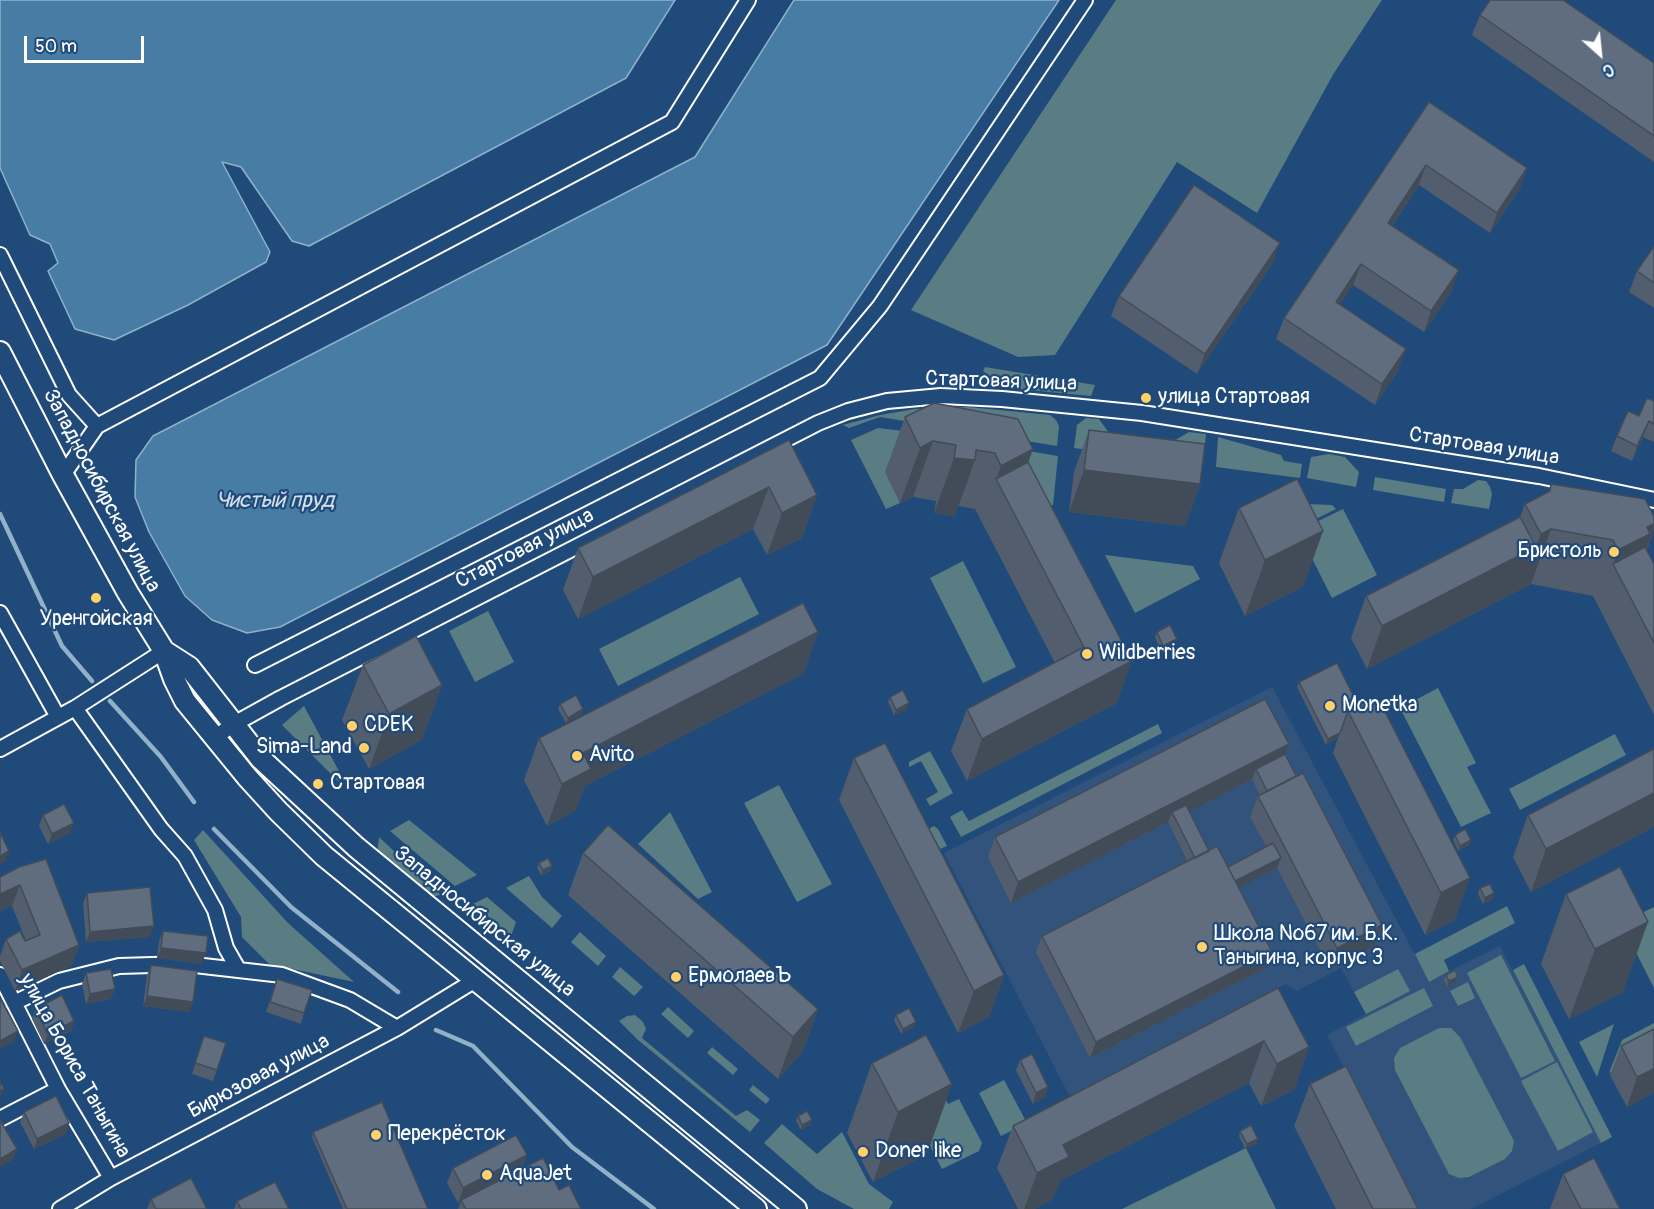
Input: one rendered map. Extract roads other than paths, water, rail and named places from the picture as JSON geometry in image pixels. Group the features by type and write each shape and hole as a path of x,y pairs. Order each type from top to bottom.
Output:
{"main road":[{"name":"Западносибирская улица","path":"0,352 63,475 128,593 164,651 185,701 278,811 324,856 477,979 750,1207"},
{"name":"Западносибирская улица","path":"164,651 189,667 261,759 356,847 796,1209"}],"street":[{"path":"63,475 97,426 672,122 748,0"},
{"path":"255,665 820,378 880,306 1085,0"},
{"path":"0,255 69,395 97,426"},
{"name":"Стартовая улица","path":"214,738 234,724 436,618 818,423 848,411 887,401 941,396 1002,399 1131,412 1539,476 1654,500"},
{"path":"0,613 58,717"},
{"path":"0,748 75,708 164,651"},
{"path":"75,708 161,829 185,856 215,910 226,948 238,969"},
{"path":"15,1003 59,981 119,966 186,964 282,975 350,1000 397,1028"},
{"name":"улица Бориса Таныгина","path":"0,975 58,1089 111,1178"},
{"name":"Бирюзовая улица","path":"60,1209 111,1178 397,1028 477,979"},
{"path":"0,1119 58,1089"}],"water":[{"path":"0,0 675,0 626,78 309,246 292,241 241,167 222,162 270,252 266,262 188,305 114,340 75,329 48,271 58,263 50,244 30,235 0,168"},
{"name":"Чистый пруд","path":"794,0 1059,0 827,345 280,627 247,633 212,620 185,596 149,532 135,497 136,460 153,436 695,157"}],"waterway":[{"path":"0,514 62,646 92,681"},
{"path":"110,701 161,757 194,802"},
{"path":"214,829 291,907 398,992"},
{"path":"436,1030 473,1046 572,1147 654,1209"}],"place":[{"name":"улица Стартовая","path":"1146,398"},
{"name":"Бристоль","path":"1614,552"},
{"name":"Уренгойская","path":"96,598"},
{"name":"Wildberries","path":"1087,654"},
{"name":"Monetka","path":"1330,706"},
{"name":"CDEK","path":"352,726"},
{"name":"Sima-Land","path":"364,748"},
{"name":"Avito","path":"577,756"},
{"name":"Стартовая","path":"318,784"},
{"name":"Школа №67 им. Б.К. Таныгина, корпус 3","path":"1202,947"},
{"name":"ЕрмолаевЪ","path":"676,977"},
{"name":"Перекрёсток","path":"376,1135"},
{"name":"Doner like","path":"863,1152"},
{"name":"AquaJet","path":"487,1175"}]}
